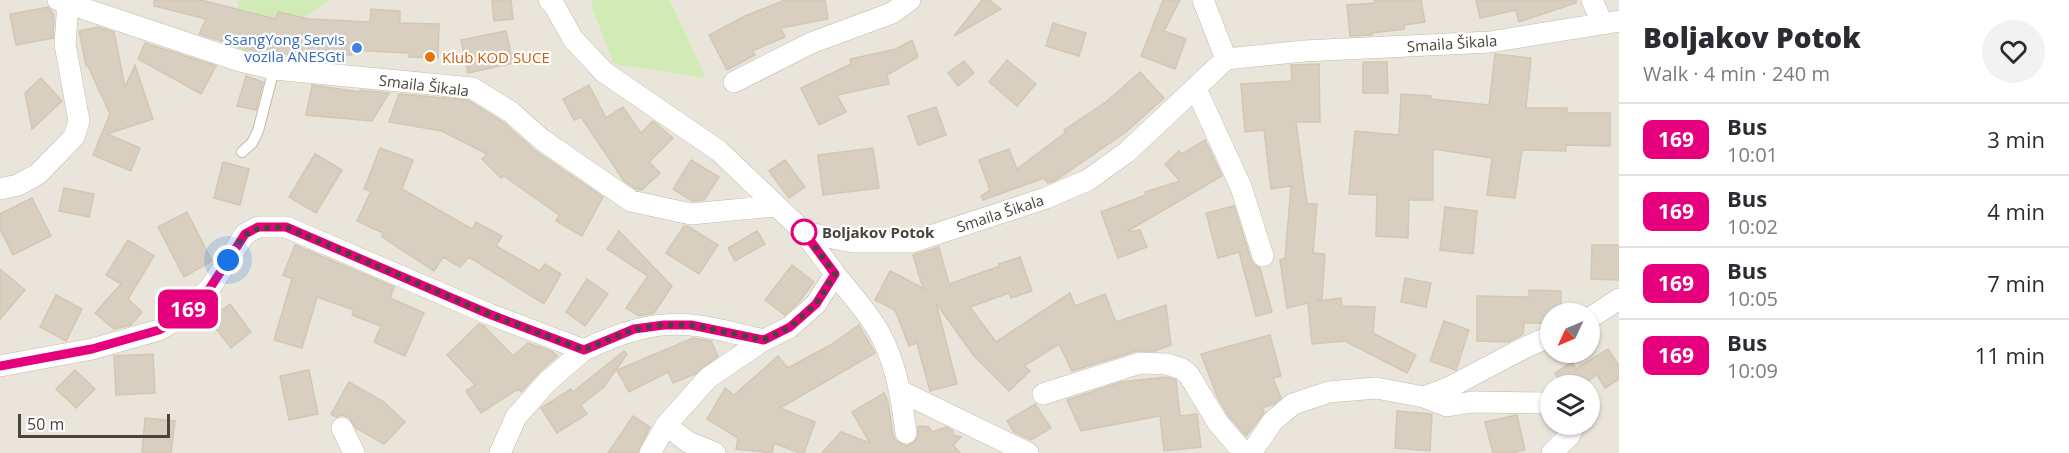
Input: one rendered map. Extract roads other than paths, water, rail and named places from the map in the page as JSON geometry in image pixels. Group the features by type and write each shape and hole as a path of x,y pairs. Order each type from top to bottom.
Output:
{"street":[{"path":"549,0 573,39 604,72 719,151 804,232 864,310 883,339 900,391 906,433"},
{"path":"734,82 811,43 892,13 910,0"},
{"path":"1203,0 1226,59"},
{"path":"1592,0 1610,22"},
{"name":"Smaila Šikala","path":"0,189 18,185 39,174 74,137 79,121 65,44 65,1 240,61 273,69 472,88 510,112 542,139 631,201 691,214 776,206"},
{"name":"Smaila Šikala","path":"804,232 852,242 912,242 1046,198 1088,180 1127,152 1226,59 1304,51 1490,42 1610,22"},
{"path":"1196,89 1241,187 1263,256"},
{"path":"0,366 92,349 166,326 210,288 245,234 258,227 286,227 489,314 584,350"},
{"path":"650,453 666,425 708,378 764,340 790,327 816,304 835,274"},
{"path":"1600,311 1619,299"},
{"path":"500,453 516,417 547,382 584,350 634,329 664,325 691,325 764,340"},
{"path":"1424,397 1450,387 1540,341"},
{"path":"1043,394 1140,363 1167,364 1182,369 1189,375 1218,423 1244,453"},
{"path":"1251,453 1273,421 1293,404 1329,392 1376,388 1424,397 1447,406 1473,402 1540,403"},
{"path":"900,391 1028,453"},
{"path":"666,425 688,442 715,453"},
{"path":"342,428 354,453"},
{"path":"1552,453 1570,435"}],"lane":[{"path":"242,152 252,143 258,131 273,69"}],"place":[{"name":"SsangYong Servis vozila ANESGti","path":"357,48"},
{"name":"Klub KOD SUCE","path":"430,57"},
{"name":"Boljakov Potok","path":"804,232"}]}
